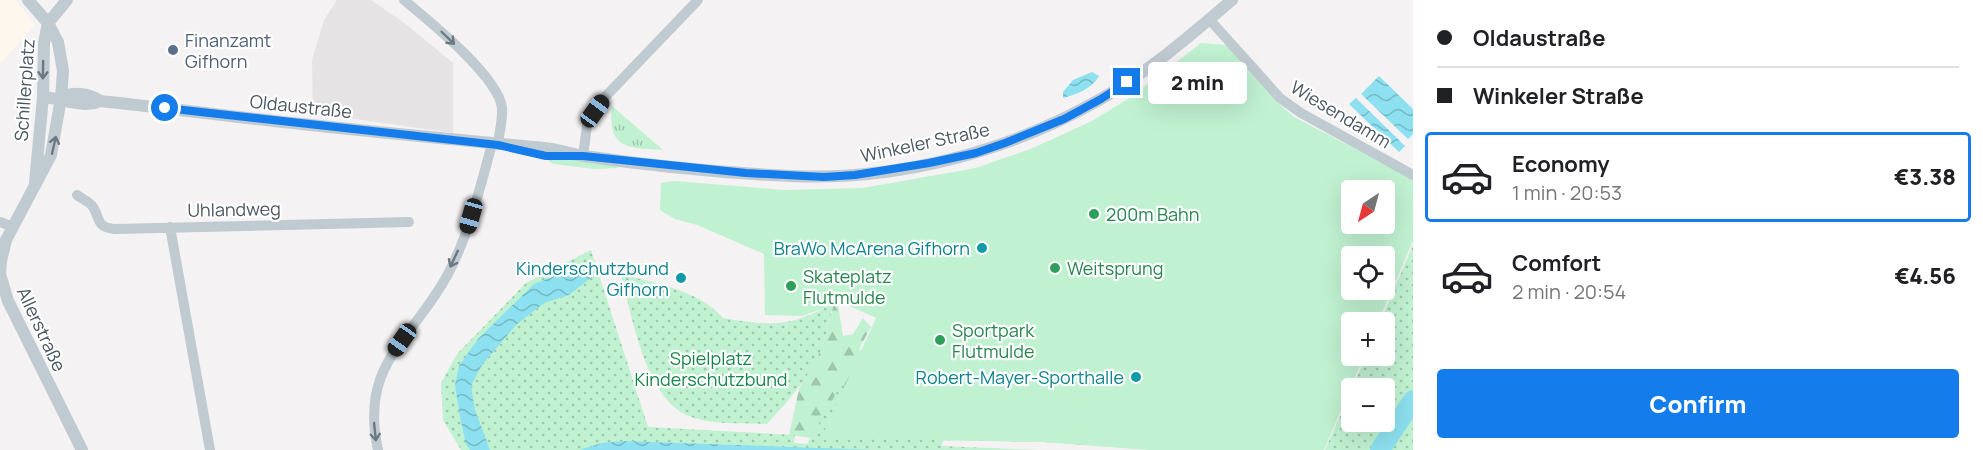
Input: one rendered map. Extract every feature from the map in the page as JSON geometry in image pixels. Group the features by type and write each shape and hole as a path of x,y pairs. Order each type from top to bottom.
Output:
{"street":[{"path":"28,0 48,23 67,0"},
{"path":"378,450 374,433 374,405 382,373 390,357 447,276 465,237 495,144 502,106 491,84 444,34 404,0"},
{"path":"583,156 587,126 605,97 698,0"},
{"name":"Winkeler Straße","path":"583,156 746,173 824,177 889,171 976,153 1064,119 1101,99 1134,78 1232,0"},
{"name":"Wiesendamm","path":"1209,19 1280,98 1301,113 1413,175"},
{"name":"Schillerplatz","path":"34,188 43,97 44,43 48,23"},
{"name":"Schillerplatz","path":"34,188 51,155 61,98 63,71 61,51 48,23"},
{"name":"Oldaustraße","path":"43,97 61,98 68,94 94,96 100,100 300,124 546,148 583,156"},
{"name":"Allerstraße","path":"34,188 6,240 1,261 2,287 82,450"},
{"name":"Uhlandweg","path":"77,195 92,205 97,220 104,227 115,229 409,222"},
{"path":"0,222 13,227"},
{"path":"170,227 210,450"}],"shaded area":[{"path":"0,0 16,0 35,25 0,64"},
{"path":"337,0 371,0 407,25 453,63 453,133 313,113 312,60 324,20"}],"green space":[{"path":"1201,43 1227,45 1279,104 1294,117 1413,179 1413,241 1395,283 1395,246 1341,246 1341,300 1388,300 1382,312 1341,312 1341,366 1360,366 1355,378 1341,378 1341,410 1324,450 1151,450 1044,442 821,438 876,318 841,302 802,316 765,315 764,254 697,225 675,219 660,210 661,183 674,181 784,190 863,188 976,168 1033,148 1092,121 1131,97"},
{"path":"612,106 663,150 630,147 622,143 613,131"},
{"path":"553,157 613,164 618,168 595,169 553,164 549,159"},
{"path":"1413,245 1413,450 1325,450 1341,413 1341,432 1395,432 1395,378 1356,378 1362,366 1395,366 1395,312 1384,312 1389,300 1395,300 1395,287"},
{"path":"591,250 648,427 795,435 794,443 807,444 841,385 949,426 941,446 1038,450 461,450 443,420 441,383 457,354 526,283"},
{"name":"Spielplatz Kinderschutzbund","path":"620,274 662,284 689,294 713,308 723,318 740,321 780,323 792,321 834,303 823,344 813,366 767,424 707,421 689,416 674,406 661,392 642,354"},
{"path":"834,303 838,305 843,336 853,334 863,318 871,327 859,349 872,360 1279,450 1151,450 1044,442 812,438 789,435 799,389 823,344"}],"water":[{"path":"1092,72 1099,76 1096,81 1079,93 1063,98 1063,92 1073,80"},
{"path":"1379,76 1413,109 1413,134 1408,139 1361,94"},
{"path":"1356,98 1405,146 1399,152 1349,104"},
{"path":"565,272 587,273 592,277 569,295 544,303 516,325 482,365 471,386 475,410 490,450 470,450 466,444 455,385 459,366 478,339 534,284"},
{"path":"623,441 875,450 579,450 602,443"}],"waterway":[{"path":"1380,450 1413,400"}],"place":[{"name":"Finanzamt Gifhorn","path":"173,50"},
{"name":"200m Bahn","path":"1094,214"},
{"name":"BraWo McArena Gifhorn","path":"982,248"},
{"name":"Weitsprung","path":"1055,268"},
{"name":"Kinderschutzbund Gifhorn","path":"681,278"},
{"name":"Skateplatz Flutmulde","path":"791,286"},
{"name":"Sportpark Flutmulde","path":"940,340"},
{"name":"Robert-Mayer-Sporthalle","path":"1136,377"}],"route":[{"path":"165,108 498,145 546,156 583,156 746,173 824,177 889,171 976,153 1064,119 1127,82"}]}
